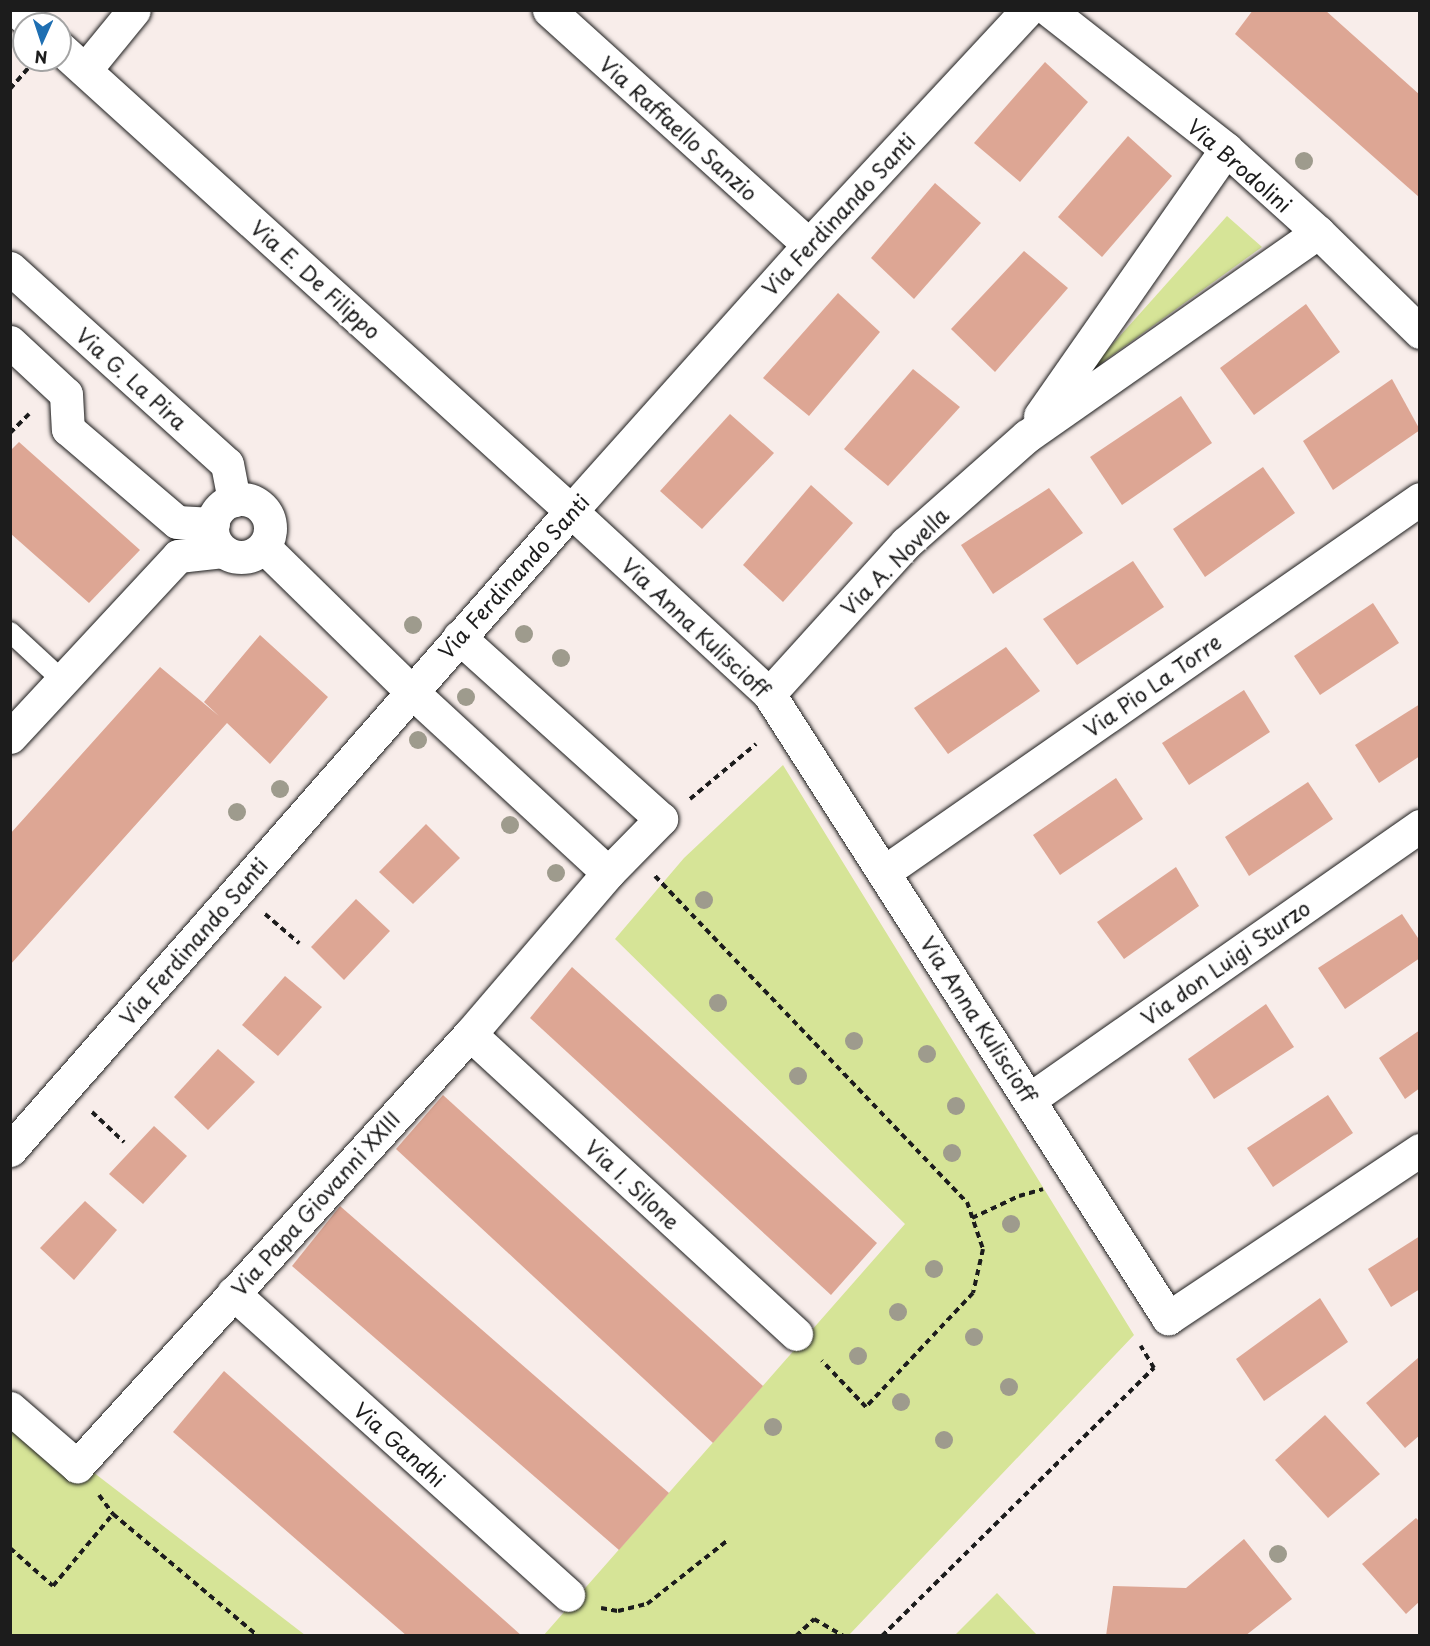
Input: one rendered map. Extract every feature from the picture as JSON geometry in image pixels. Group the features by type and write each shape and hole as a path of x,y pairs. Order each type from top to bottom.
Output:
{"street":[{"name":"Via Raffaello Sanzio","path":"549,10 809,245"},
{"name":"Via Ferdinando Santi","path":"10,1150 571,511 809,245 1027,10"},
{"name":"Via Brodolini","path":"1049,10 1226,149 1318,232 1419,332"},
{"path":"85,70 127,13"},
{"name":"Via E. De Filippo","path":"72,59 571,511"},
{"name":"Via A. Novella","path":"1027,436 1226,149"},
{"name":"Via A. Novella","path":"769,694 906,543 1027,436 1318,232"},
{"name":"Via G. La Pira","path":"10,268 227,464 223,525"},
{"path":"10,342 66,394 68,429 177,522 223,525"},
{"name":"Via Pio La Torre","path":"884,872 1419,499"},
{"path":"10,737 178,556 223,525 256,503 263,509 271,528 264,547 251,555 242,557 223,525"},
{"name":"Via Anna Kuliscioff","path":"571,511 769,694 1168,1318 1419,1150"},
{"path":"264,547 411,691 619,861"},
{"name":"Via Papa Giovanni XXIII","path":"77,1466 470,1034 619,861 661,819 459,637"},
{"name":"Via don Luigi Sturzo","path":"1030,1099 1419,826"},
{"name":"Via I. Silone","path":"470,1034 796,1334"},
{"name":"Via Gandhi","path":"233,1293 568,1595"},
{"path":"10,1408 77,1466"}],"lane":[{"path":"10,632 62,680"}],"path":[{"path":"10,89 25,72"},
{"path":"684,804 764,737"},
{"path":"619,861 967,1202 983,1249 974,1293 866,1407 796,1334"},
{"path":"1038,1179 1050,1199"},
{"path":"972,1218 1019,1196 1044,1189"},
{"path":"882,1635 1154,1368 1139,1343"},
{"path":"77,1466 113,1514 258,1635"},
{"path":"10,1548 52,1586 113,1514"},
{"path":"568,1595 578,1605 618,1611 647,1604 728,1540"},
{"path":"796,1635 814,1619 843,1635"}],"green space":[{"path":"1227,216 1262,247 1085,375"},
{"path":"783,765 1134,1335 849,1635 543,1636 905,1224 615,939 684,858"},
{"path":"11,1409 305,1635 11,1635"},
{"path":"997,1593 1037,1635 955,1635"}],"building":[{"path":"1253,10 1325,10 1420,95 1420,198 1235,34"},
{"path":"1045,62 1088,102 1020,182 974,143"},
{"path":"1128,136 1172,176 1102,257 1058,217"},
{"path":"935,183 981,223 914,299 871,258"},
{"path":"1024,251 1068,288 995,372 951,329"},
{"path":"838,293 880,332 809,416 763,378"},
{"path":"1306,304 1340,352 1254,415 1220,368"},
{"path":"913,369 960,407 888,486 844,449"},
{"path":"1392,379 1420,430 1333,490 1303,441"},
{"path":"1181,396 1212,443 1122,505 1090,457"},
{"path":"730,414 774,453 702,529 660,491"},
{"path":"19,442 140,550 89,603 10,533 10,451"},
{"path":"1263,467 1295,513 1205,577 1173,529"},
{"path":"811,485 853,523 783,602 743,565"},
{"path":"1049,488 1083,533 993,594 961,545"},
{"path":"1133,561 1164,607 1077,665 1043,619"},
{"path":"1373,603 1399,643 1320,695 1294,656"},
{"path":"260,635 328,697 270,764 227,723 10,965 10,834 160,667 219,716 204,702"},
{"path":"1006,647 1040,691 948,754 914,708"},
{"path":"1244,690 1270,732 1189,785 1162,743"},
{"path":"1420,704 1420,756 1379,783 1355,745"},
{"path":"1116,778 1143,819 1060,875 1033,835"},
{"path":"1308,782 1333,819 1249,876 1225,837"},
{"path":"426,824 460,858 413,904 379,872"},
{"path":"1176,867 1199,906 1124,959 1097,922"},
{"path":"356,899 390,931 344,980 311,947"},
{"path":"1402,914 1420,941 1420,958 1345,1009 1318,968"},
{"path":"572,967 877,1243 831,1295 530,1018"},
{"path":"285,976 322,1007 278,1056 242,1025"},
{"path":"1266,1004 1294,1047 1214,1099 1188,1059"},
{"path":"1420,1030 1420,1088 1405,1099 1379,1058"},
{"path":"218,1049 255,1082 208,1130 174,1097"},
{"path":"443,1095 763,1386 713,1443 396,1149"},
{"path":"1328,1095 1353,1133 1273,1187 1247,1148"},
{"path":"154,1126 187,1156 143,1204 109,1174"},
{"path":"85,1201 117,1230 74,1280 40,1248"},
{"path":"340,1206 669,1493 619,1550 292,1266"},
{"path":"1420,1236 1420,1289 1391,1307 1368,1269"},
{"path":"1320,1298 1348,1342 1264,1401 1236,1359"},
{"path":"1418,1358 1420,1435 1405,1448 1366,1403"},
{"path":"224,1371 522,1636 407,1636 173,1432"},
{"path":"1325,1415 1380,1474 1328,1518 1275,1460"},
{"path":"1416,1518 1420,1522 1420,1601 1406,1614 1362,1564"},
{"path":"1244,1539 1292,1599 1245,1636 1106,1636 1113,1586 1186,1588"}]}
